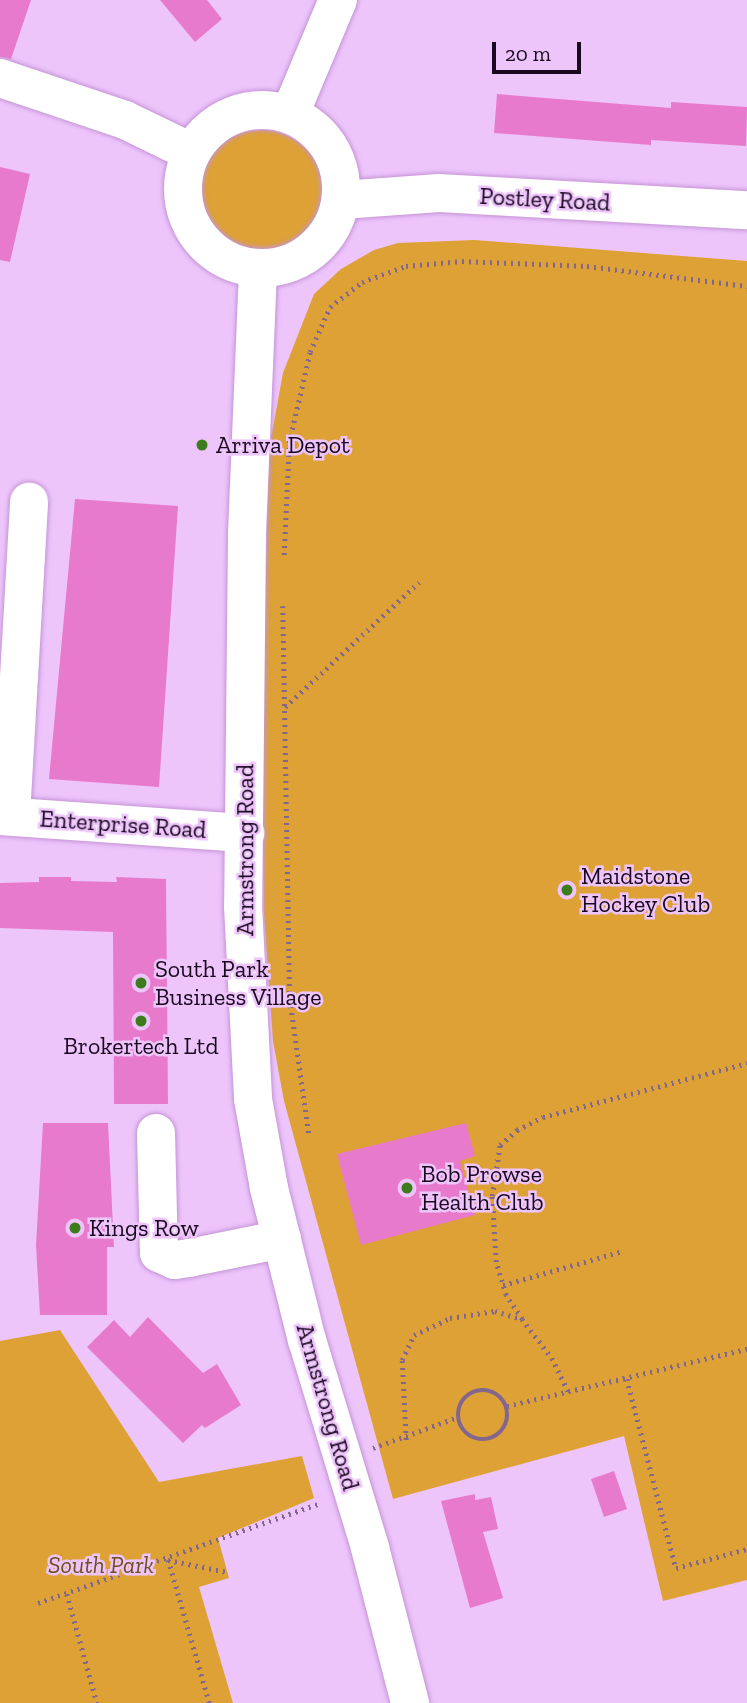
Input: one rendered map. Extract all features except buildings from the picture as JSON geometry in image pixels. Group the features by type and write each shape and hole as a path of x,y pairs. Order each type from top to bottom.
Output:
{"street":[{"path":"290,114 338,0"},
{"path":"0,78 125,120 191,152"},
{"path":"259,109 290,114 324,137 339,165 342,200 332,231 306,258 258,270 214,255 191,227 181,193 191,152 219,121 259,109"},
{"name":"Postley Road","path":"342,200 439,193 747,210"},
{"name":"Armstrong Road","path":"258,270 247,537 246,833 243,906 253,1099 282,1239 410,1703"},
{"path":"6,816 29,502"},
{"name":"Enterprise Road","path":"6,816 246,833"},
{"path":"156,1133 159,1253 175,1260 282,1239"}],"path":[{"path":"284,558 289,443 310,352 330,307 362,282 406,266 462,261 587,266 747,286"},
{"path":"285,708 419,582"},
{"path":"283,598 290,999 309,1135"},
{"path":"568,1391 552,1358 522,1319 503,1285 496,1262 492,1196 496,1151 506,1139 543,1117 747,1063"},
{"path":"503,1285 623,1251"},
{"path":"406,1440 400,1369 414,1335 450,1318 483,1311 522,1319"},
{"path":"507,1406 747,1349"},
{"path":"627,1379 676,1568 747,1549"},
{"path":"474,1391 497,1394 507,1406 507,1423 489,1439 465,1432 458,1417 462,1402 474,1391"},
{"path":"362,1451 406,1440 458,1417"},
{"path":"38,1603 168,1560 352,1492"},
{"path":"168,1560 228,1572"},
{"path":"168,1560 209,1703"},
{"path":"67,1594 97,1703"}],"green space":[{"path":"261,130 285,135 305,149 319,169 324,193 319,217 305,237 285,251 261,256 237,251 217,237 203,217 198,193 203,169 217,149 237,135"},
{"path":"474,240 747,261 747,1580 663,1601 624,1436 393,1499 284,1101 273,1041 264,915 262,728 269,449 283,373 314,294 341,269 374,250 398,243"},
{"name":"South Park","path":"60,1330 159,1482 302,1456 314,1498 218,1538 229,1578 199,1587 233,1703 0,1703 0,1341"}],"place":[{"name":"Arriva Depot","path":"202,445"},
{"name":"Maidstone Hockey Club","path":"567,890"},
{"name":"South Park Business Village","path":"141,983"},
{"name":"Brokertech Ltd","path":"141,1021"},
{"name":"Bob Prowse Health Club","path":"407,1188"},
{"name":"Kings Row","path":"75,1228"}]}
